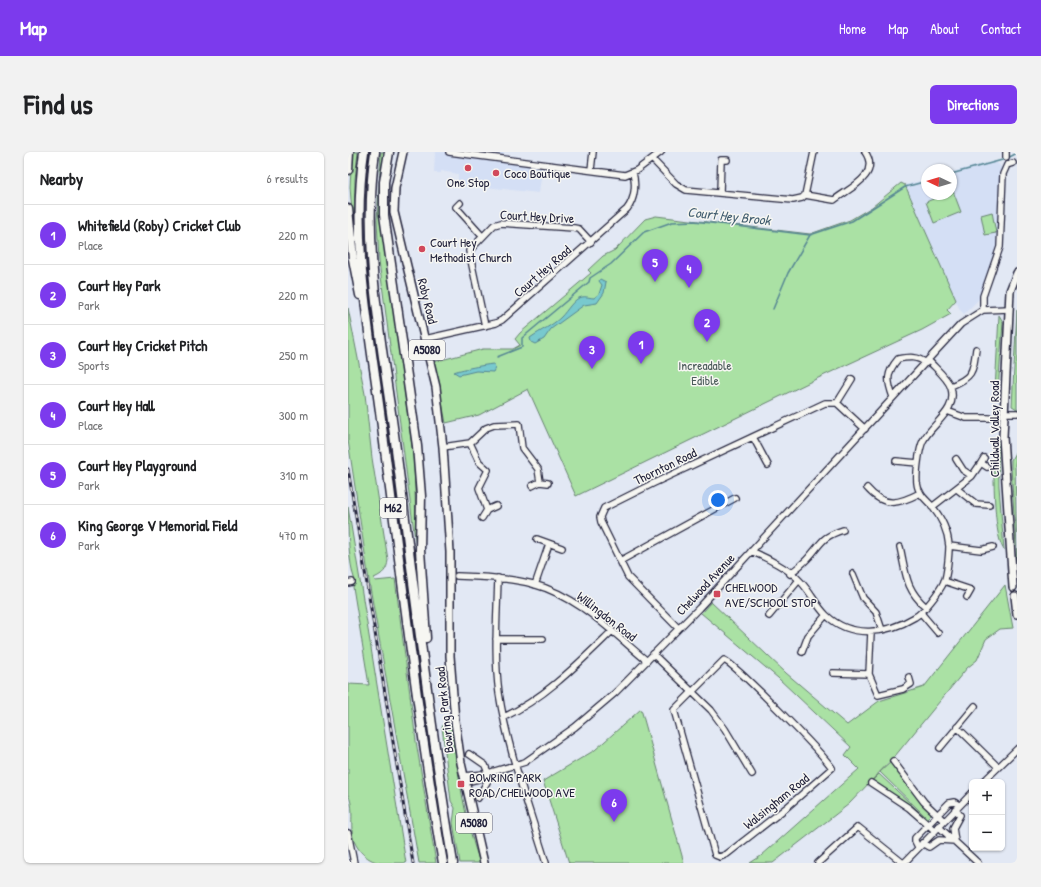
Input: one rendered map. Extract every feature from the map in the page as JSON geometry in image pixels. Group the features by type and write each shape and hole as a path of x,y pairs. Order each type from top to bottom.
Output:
{"highway":[{"path":"348,170 349,152"},
{"name":"M62","path":"364,152 360,206 365,292 424,748 443,863"},
{"name":"M62","path":"375,152 371,204 376,291 431,713 453,863"},
{"path":"390,152 384,182 384,215 417,446 421,496 420,550 431,713"},
{"path":"348,210 353,259 380,410"}],"main road":[{"name":"Roby Road","path":"403,152 394,188 394,212 436,387 443,447 450,552"},
{"name":"Childwall Valley Road","path":"1013,587 1004,442 1004,413 1010,291 1017,273"},
{"name":"Bowring Park Road","path":"450,552 450,656 455,721 465,779 484,863"},
{"path":"1015,596 1017,614"}],"street":[{"path":"449,152 625,175 633,173 661,152"},
{"path":"591,170 593,152"},
{"path":"652,159 682,188 693,191 720,192 793,200 802,198 805,195 814,152"},
{"path":"805,195 834,200 864,178 870,169 870,160 865,152"},
{"path":"720,192 721,160 727,160"},
{"path":"1009,310 983,310 984,296 1000,247 1003,174 1007,165 1012,163"},
{"name":"Court Hey Road","path":"425,339 484,326 502,320 632,204 634,181 633,173"},
{"path":"460,203 456,206 482,236"},
{"name":"Court Hey Drive","path":"484,326 469,255 470,248 494,225 501,223 574,228 579,229 591,242"},
{"name":"Chelwood Avenue","path":"465,779 516,766 542,751 575,727 615,693 752,551 961,324 983,310"},
{"path":"951,386 964,381 970,376 974,368 976,349"},
{"path":"752,551 769,559 800,580 826,614 841,626 855,632 870,632 904,624 921,614 944,581 949,546 945,526 920,493 916,483 918,463 924,439 948,411 952,398 951,386 927,361 909,357 898,359 892,367 888,377 894,397"},
{"path":"852,379 837,403 865,429"},
{"name":"Thornton Road","path":"678,628 632,582 601,522 600,517 604,508 825,403 837,403"},
{"path":"948,411 966,418 989,418"},
{"path":"1004,413 1017,413"},
{"path":"443,447 470,444 486,428 494,425 522,423 522,448 538,468 540,482"},
{"path":"753,436 768,465"},
{"path":"470,444 476,458 490,471 480,488 481,497 487,510"},
{"path":"956,458 963,470 972,476"},
{"path":"932,507 972,476 983,460 987,466"},
{"path":"896,461 918,463"},
{"path":"532,486 540,482 548,483"},
{"path":"867,488 874,496 887,503 904,501 920,493"},
{"path":"957,489 976,504 989,504"},
{"path":"620,561 734,498"},
{"path":"482,518 487,510 496,506"},
{"path":"790,574 809,557 821,541 829,535 843,530"},
{"path":"537,539 562,548"},
{"path":"535,584 548,544"},
{"path":"949,546 981,550 993,547"},
{"path":"900,547 910,589 915,597 926,606"},
{"path":"853,574 863,598 876,612 882,630"},
{"name":"Willingdon Road","path":"457,576 498,578 535,584 553,591 580,606 612,631 646,661"},
{"path":"498,578 496,639 497,671 504,717 516,766 546,863"},
{"path":"769,616 800,580"},
{"path":"944,581 971,590 967,597"},
{"path":"802,652 808,636 826,614"},
{"path":"921,614 938,633"},
{"path":"504,717 530,702 556,683 612,631"},
{"path":"870,632 869,674 876,697 903,689 911,684 909,677"},
{"path":"496,639 543,639"},
{"path":"653,654 711,710 725,729 752,774"},
{"name":"Walsingham Road","path":"724,660 729,662 832,768 786,808 727,854 720,857 715,855 674,717 674,710 693,692 717,665 724,660"},
{"path":"833,673 869,674"},
{"path":"940,748 975,706"},
{"path":"957,727 998,767"},
{"path":"986,779 1017,749"},
{"path":"469,754 485,765 487,782 478,798"},
{"path":"893,762 924,802 944,821"},
{"path":"871,784 908,808 928,825 936,828 955,841 978,863"},
{"path":"818,863 858,827 903,863 969,795"},
{"path":"950,802 957,807 960,815 953,828 955,841 939,840 929,847 920,845 914,839 950,802"},
{"path":"348,834 354,863"}],"shaded area":[{"path":"435,152 504,152 503,159 543,164 539,193 458,184 458,174 441,171 441,173 434,173"},
{"path":"995,161 1002,168 1004,206 999,249 979,299 964,314 960,310 931,248 905,185 921,181 921,200 957,200 957,170"}],"green space":[{"path":"352,152 358,152 355,179 354,238 350,187"},
{"path":"381,152 386,152 381,217 414,461 417,555 379,261 377,220"},
{"name":"Increadable Edible","path":"901,183 905,185 956,300 947,310 951,314 922,330 816,379 576,496 528,389 479,415 446,423 434,362 483,349 513,349 520,345 515,339 520,333 591,273 588,270 603,256 615,250 645,219 656,216 810,234 850,220 872,207"},
{"path":"931,200 956,200 961,212 934,223 926,202"},
{"path":"992,212 996,233 985,235 981,215"},
{"path":"348,308 365,394 372,458 388,560 384,571 374,578 375,581 395,579 416,741 436,863 419,863 370,587 348,440"},
{"path":"1017,310 1017,409 1012,406"},
{"path":"999,315 1003,322 998,391 995,391"},
{"path":"994,440 998,440 999,486 1004,550 997,529 994,480"},
{"path":"1017,449 1015,465 1017,561 1011,460"},
{"path":"348,507 406,863 375,862 361,852 354,842 353,836 352,808 348,794 348,684 369,685 353,587 355,581 348,535"},
{"path":"1005,585 1013,628 1000,629 986,639 977,660 967,668 895,756 849,804 773,863 750,863 761,856 859,769 845,755 851,747 778,678 701,613 711,602 786,673 847,725 879,701 924,687"},
{"path":"641,709 684,863 569,863 543,781 595,750"},
{"path":"444,724 451,725 466,812 474,846 480,863 460,863 453,823 455,808 451,801 442,727"},
{"path":"891,762 933,812 927,818 880,772"},
{"path":"879,774 926,818 925,820 872,781"}],"water":[{"path":"600,279 606,282 604,293 597,303 584,305 551,329 544,339 535,344 531,342 530,338 558,320 576,300 583,297 594,298 599,294 602,285 599,281"},
{"path":"494,364 495,368 493,372 476,371 459,375 454,372 473,367"}],"waterway":[{"name":"Court Hey Brook","path":"957,172 1006,159 1017,153"},
{"name":"Court Hey Brook","path":"497,357 522,347 522,338 589,282 590,278 611,264 644,232 672,222 694,221 810,235 852,221 905,187 921,183"},
{"path":"773,309 788,273 810,235"}],"railway":[{"path":"348,469 413,863"}],"place":[{"name":"One Stop","path":"468,168"},
{"name":"Coco Boutique","path":"496,173"},
{"name":"Court Hey Methodist Church","path":"422,249"},
{"name":"Court Hey Playground","path":"655,282"},
{"name":"Court Hey Hall","path":"689,288"},
{"name":"Court Hey Park","path":"707,342"},
{"name":"Whitefield (Roby) Cricket Club","path":"641,364"},
{"name":"Court Hey Cricket Pitch","path":"592,369"},
{"name":"CHELWOOD AVE/SCHOOL STOP","path":"717,594"},
{"name":"BOWRING PARK ROAD/CHELWOOD AVE","path":"461,784"},
{"name":"King George V Memorial Field","path":"614,822"}]}
